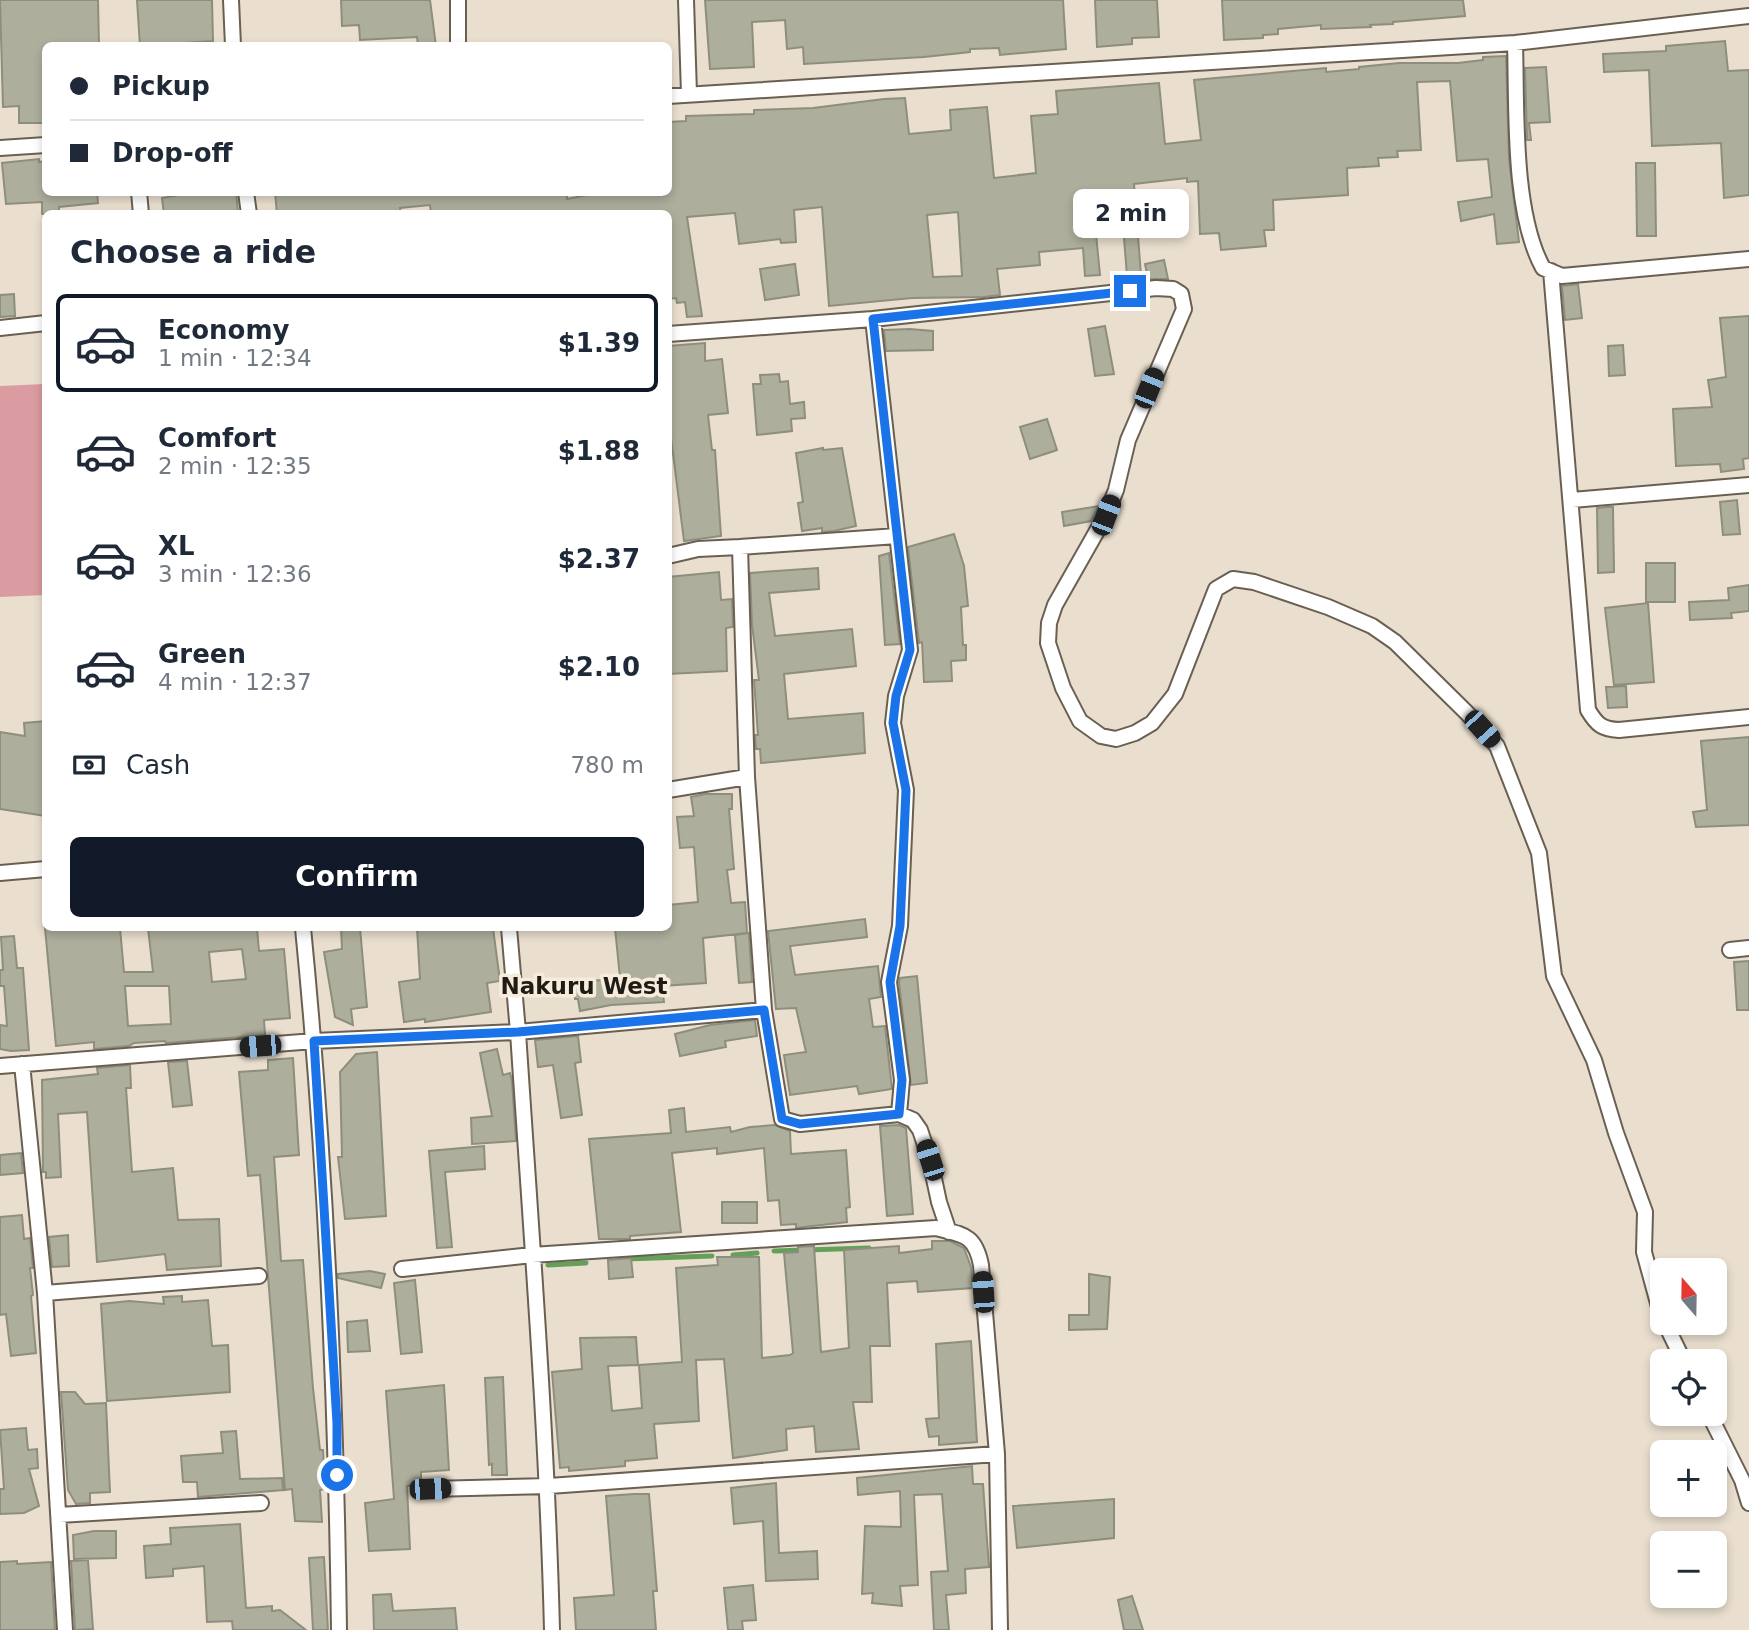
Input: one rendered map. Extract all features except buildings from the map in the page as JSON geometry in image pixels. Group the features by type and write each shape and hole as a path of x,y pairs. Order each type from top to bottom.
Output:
{"street":[{"path":"231,0 233,42"},
{"path":"457,0 457,42"},
{"path":"686,0 689,94"},
{"path":"672,96 1515,43 1747,16 1744,0"},
{"path":"1515,43 1519,144 1526,219 1543,268 1562,276 1749,259"},
{"path":"0,148 42,145"},
{"path":"1551,271 1588,710 1595,723 1604,729 1619,730 1749,717"},
{"path":"672,334 873,319 1156,288 1173,289 1181,294 1184,309 1128,440 1106,515 1052,614 1048,643 1063,688 1080,721 1101,736 1116,739 1135,733 1152,723 1175,694 1216,589 1233,579 1254,582 1328,607 1372,626 1395,642 1467,713 1497,746 1539,853 1554,976 1594,1060 1616,1133 1646,1212 1644,1252 1650,1273"},
{"path":"873,319 910,650 896,696 893,723 906,790 900,926 890,982 902,1080 899,1114"},
{"path":"0,328 42,323"},
{"path":"1572,499 1749,485"},
{"path":"672,555 698,549 897,537"},
{"path":"740,547 747,777 764,1010 782,1119 800,1124 899,1114 913,1120 920,1129 930,1160 949,1232"},
{"path":"672,789 747,777"},
{"path":"0,873 42,869"},
{"path":"303,931 314,1041 337,1423 339,1630"},
{"path":"509,931 549,1486 552,1630"},
{"path":"1730,950 1749,948"},
{"path":"0,1066 314,1041 518,1032 764,1010"},
{"path":"22,1064 45,1293 65,1630"},
{"path":"402,1269 532,1255 936,1228 965,1234 978,1249 997,1454 1000,1630"},
{"path":"45,1293 259,1276"},
{"path":"1715,1426 1742,1480 1749,1503"},
{"path":"430,1489 549,1486 997,1454"},
{"path":"59,1515 261,1503"}],"shaded area":[{"path":"42,384 42,595 0,597 0,386"}],"waterway":[{"path":"774,1251 869,1248"},
{"path":"733,1255 757,1253"},
{"path":"626,1259 712,1256"},
{"path":"548,1265 586,1263"}],"district":[{"name":"Nakuru West","path":"584,986"}],"route":[{"path":"337,1475 337,1423 314,1041 518,1032 764,1010 782,1119 800,1124 899,1114 902,1080 890,982 900,926 906,790 893,723 896,696 910,650 873,319 1130,291"}]}
